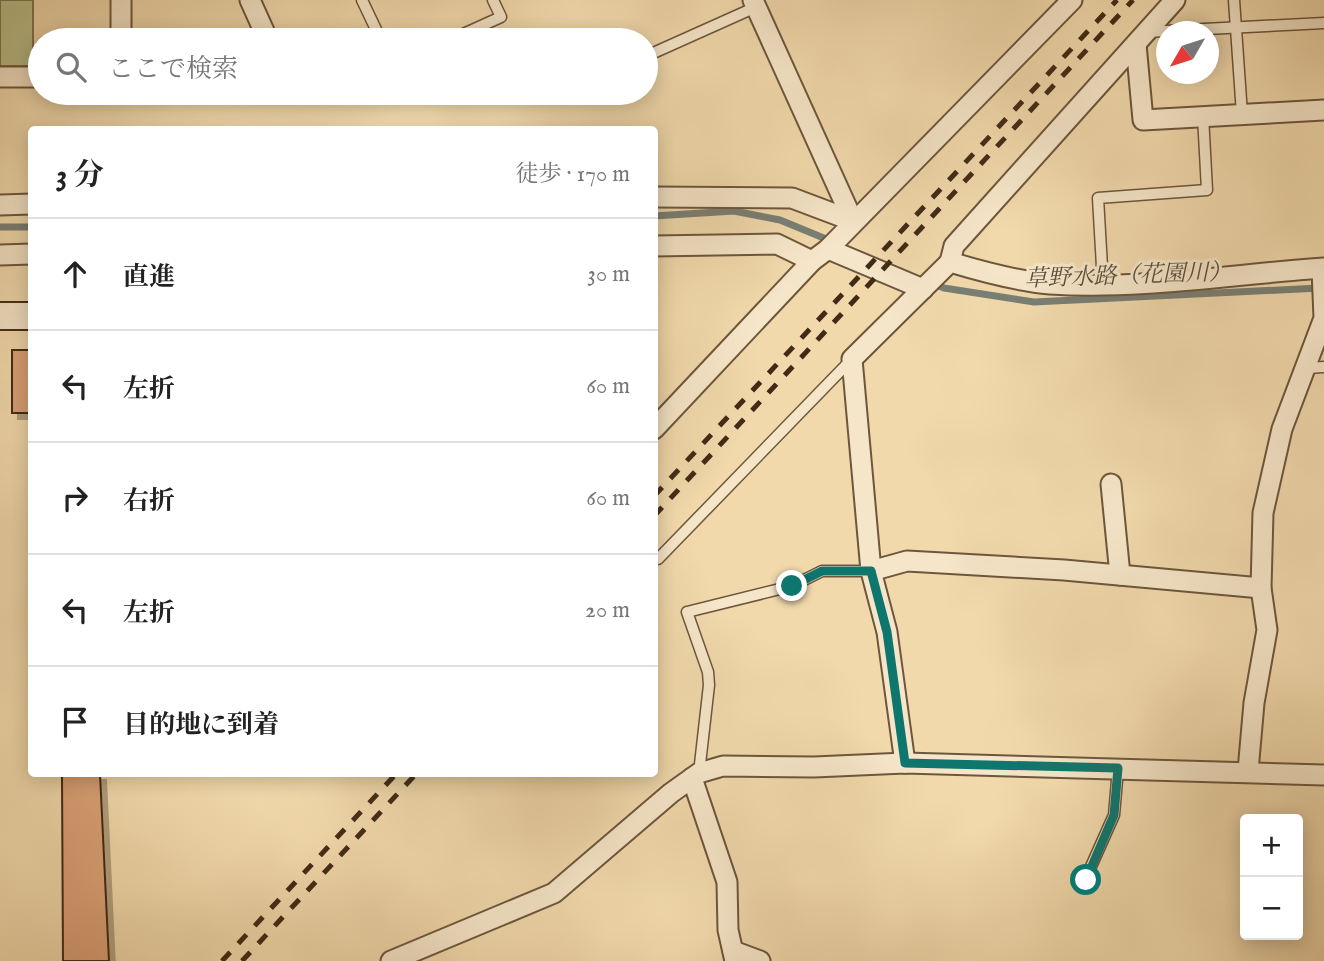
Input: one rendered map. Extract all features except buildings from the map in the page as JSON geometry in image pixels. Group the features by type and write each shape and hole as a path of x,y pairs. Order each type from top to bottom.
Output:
{"street":[{"path":"121,0 121,28"},
{"path":"250,0 263,28"},
{"path":"905,763 887,632 871,571 852,359 950,262 954,246 1175,0"},
{"path":"658,425 812,261 828,249 1068,1"},
{"path":"755,4 853,221"},
{"path":"1140,38 1143,120 1324,110"},
{"path":"0,77 28,77"},
{"path":"658,198 792,198 853,221"},
{"path":"0,205 28,204"},
{"path":"658,246 777,244 812,261"},
{"path":"828,249 923,289"},
{"path":"0,255 28,254"},
{"path":"950,262 999,277 1049,284 1103,284 1323,269 1324,318 1316,367 1277,446 1263,513 1261,588 1267,629 1254,703 1248,771"},
{"path":"0,316 28,316"},
{"path":"1111,484 1120,575"},
{"path":"871,571 907,561 1120,575 1261,588"},
{"path":"391,961 523,909 554,893 695,776 723,766 814,768 905,763 1324,775"},
{"path":"695,776 727,882 727,930 734,956 760,961"}],"lane":[{"path":"362,0 375,28"},
{"path":"477,28 501,17 493,0"},
{"path":"1234,0 1242,114"},
{"path":"658,51 755,4"},
{"path":"1140,38 1236,28 1324,23"},
{"path":"1103,284 1098,198 1207,190 1203,116"},
{"path":"659,559 852,359"},
{"path":"695,776 709,685 708,672 687,612 792,586 822,571 871,571"},
{"path":"1086,880 1114,815 1118,768"}],"green space":[{"path":"0,0 33,0 33,28 28,28 28,66 0,66"}],"waterway":[{"name":"草野水路（花園川）","path":"658,216 734,211 780,220 831,241"},
{"name":"草野水路（花園川）","path":"0,227 28,227"},
{"name":"草野水路（花園川）","path":"932,283 944,288 1034,302 1320,288"}],"railway":[{"path":"658,492 1117,0"},
{"path":"658,512 1133,0"},
{"path":"222,961 393,777"},
{"path":"242,961 413,777"}],"route":[{"path":"792,586 822,571 871,571 887,632 905,763 1118,768 1114,815 1086,880"}]}
